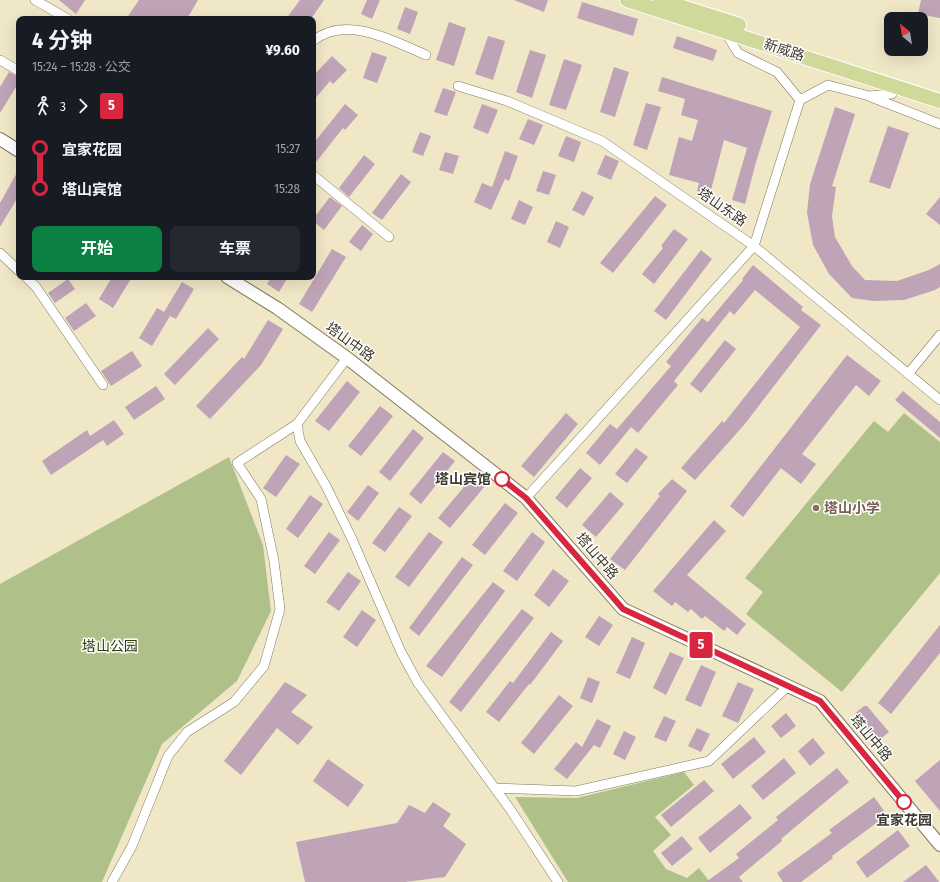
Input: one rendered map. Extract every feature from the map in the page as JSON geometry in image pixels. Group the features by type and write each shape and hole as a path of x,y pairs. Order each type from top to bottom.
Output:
{"main road":[{"name":"新威路","path":"627,0 656,3 940,92"},
{"name":"新威路","path":"656,3 724,30 940,101"}],"street":[{"path":"35,0 63,16"},
{"path":"316,38 333,30 351,30 374,34 426,55"},
{"path":"724,30 738,53 777,72 800,100"},
{"path":"0,60 16,69"},
{"path":"526,498 754,246 800,100 828,85 869,96 940,124"},
{"name":"塔山东路","path":"458,86 507,101 602,141 754,246 940,400"},
{"path":"869,96 892,94 896,86"},
{"path":"0,139 16,149"},
{"path":"316,178 389,237"},
{"path":"0,253 16,268"},
{"path":"29,280 36,286 103,385"},
{"name":"塔山中路","path":"231,280 277,308 347,358 526,498 623,609 820,701 940,845"},
{"path":"908,374 940,335"},
{"path":"112,882 132,846 168,756 187,732 234,702 264,666 280,609 274,561 261,499 238,463 297,424 347,358"},
{"path":"297,424 300,442 326,486 352,539 401,652 418,683 495,788 558,882"},
{"path":"495,788 576,791 709,760 788,686"}],"green space":[{"path":"904,413 940,442 940,573 842,692 746,614 763,592 745,578 874,421 888,432"},
{"name":"塔山公园","path":"229,457 263,545 271,611 237,681 162,744 102,882 0,882 0,584"},
{"path":"684,772 694,785 655,817 671,835 653,851 666,869 687,878 699,868 710,882 568,882 515,797 577,798"}],"building":[{"path":"59,0 85,0 76,14"},
{"path":"139,0 198,0 189,16 128,16"},
{"path":"300,0 324,0 313,16 288,16"},
{"path":"367,0 380,0 372,19 361,14"},
{"path":"514,0 548,0 544,12"},
{"path":"921,0 940,0 940,18 928,16 928,12 918,12"},
{"path":"582,2 638,19 633,36 577,18"},
{"path":"405,7 418,12 410,34 397,29"},
{"path":"449,22 466,28 454,66 436,60"},
{"path":"488,36 505,41 493,80 475,74"},
{"path":"677,36 717,50 713,61 673,48"},
{"path":"530,50 546,55 532,98 516,92"},
{"path":"372,52 387,57 377,83 363,78"},
{"path":"332,56 347,70 333,84 330,81 316,97 316,73"},
{"path":"564,59 582,65 566,110 549,105"},
{"path":"614,67 629,72 615,117 600,112"},
{"path":"9,72 16,76 16,87 0,113 0,87"},
{"path":"662,77 772,111 745,204 732,200 747,148 724,140 710,194 697,191 699,183 669,175 679,137 692,141 698,120 681,115 685,99 658,91"},
{"path":"443,88 456,92 447,116 434,112"},
{"path":"646,103 661,107 647,150 633,145"},
{"path":"345,104 358,115 345,130 343,128 316,162 316,140"},
{"path":"482,104 498,110 488,134 473,128"},
{"path":"835,107 855,114 832,186 836,187 832,216 835,237 852,266 865,280 897,281 929,270 940,264 940,287 935,290 904,300 874,301 852,298 829,274 813,245 807,213 810,184"},
{"path":"528,119 543,125 534,145 519,139"},
{"path":"888,126 909,133 890,189 869,182"},
{"path":"420,132 431,136 423,156 412,152"},
{"path":"566,136 581,142 574,162 558,156"},
{"path":"505,151 518,156 509,181 505,179 491,210 474,202 482,183 492,187"},
{"path":"445,152 459,156 453,174 439,170"},
{"path":"364,155 375,164 349,197 339,188"},
{"path":"605,155 619,161 611,180 597,174"},
{"path":"543,171 556,175 549,195 536,191"},
{"path":"16,174 16,200 0,227 0,203"},
{"path":"401,174 411,182 382,220 372,213"},
{"path":"582,191 594,197 584,216 572,210"},
{"path":"655,196 667,205 613,273 600,263"},
{"path":"330,197 342,206 324,230 316,223 316,215"},
{"path":"940,197 940,225 926,214"},
{"path":"519,200 533,207 525,225 511,219"},
{"path":"556,221 569,227 560,248 547,242"},
{"path":"362,225 373,234 361,251 349,242"},
{"path":"674,229 688,239 654,284 642,274 663,248 661,246"},
{"path":"332,249 346,257 312,312 299,304 313,280 316,280 316,276"},
{"path":"701,250 712,259 666,320 654,311"},
{"path":"753,265 803,307 801,310 821,325 744,425 695,480 681,468 722,421 724,423 800,327 755,290 734,315 730,311 674,381 678,385 638,433 631,427 600,465 586,453 610,424 617,429 671,366 666,362 702,318 708,322 743,280 742,279"},
{"path":"67,280 69,280 75,289 55,303 48,293"},
{"path":"110,280 130,280 113,308 99,299"},
{"path":"269,280 286,280 279,292 267,284"},
{"path":"182,282 194,289 176,319 170,316 152,346 139,338 157,308 164,312"},
{"path":"86,303 96,316 74,331 65,318"},
{"path":"268,320 283,329 261,365 210,419 196,406 242,357 244,359"},
{"path":"208,328 219,339 175,385 164,374"},
{"path":"725,340 736,349 701,393 690,384"},
{"path":"132,351 142,366 111,386 101,371"},
{"path":"847,355 881,381 869,396 856,385 802,454 816,464 801,484 781,468 743,517 730,506"},
{"path":"347,381 360,392 329,431 315,421"},
{"path":"156,386 165,399 134,420 125,407"},
{"path":"903,391 940,422 940,438 895,400"},
{"path":"380,406 393,416 361,456 348,446"},
{"path":"566,413 578,424 534,477 521,466"},
{"path":"114,420 124,434 107,446 103,440 51,475 42,461 87,430 90,436"},
{"path":"413,429 424,438 390,481 379,472"},
{"path":"636,448 648,457 627,483 615,474"},
{"path":"443,452 455,461 421,504 409,494"},
{"path":"286,455 300,464 276,497 263,488"},
{"path":"580,468 592,478 567,508 555,498"},
{"path":"473,476 485,486 450,528 438,518"},
{"path":"672,479 687,491 625,570 610,559 660,496 658,494"},
{"path":"368,485 379,493 358,521 347,512"},
{"path":"610,492 624,504 596,537 582,525"},
{"path":"310,495 323,504 298,538 286,529"},
{"path":"505,503 518,513 485,555 472,545"},
{"path":"399,507 412,516 385,552 372,543"},
{"path":"714,520 726,531 687,575 746,624 737,635 727,627 724,631 705,616 702,619 691,609 688,612 675,602 672,606 653,591"},
{"path":"329,532 340,540 315,574 304,566"},
{"path":"429,532 443,542 409,587 395,577"},
{"path":"532,532 545,542 517,581 503,571"},
{"path":"462,557 473,565 419,636 409,628"},
{"path":"553,569 569,581 549,607 534,595"},
{"path":"348,572 361,581 339,611 326,602"},
{"path":"493,582 505,591 442,677 426,666"},
{"path":"522,609 534,618 461,712 449,702"},
{"path":"362,610 376,620 357,647 343,637"},
{"path":"599,616 613,625 599,646 585,637"},
{"path":"940,625 940,653 891,714 878,703"},
{"path":"551,632 563,641 530,685 529,684 499,722 486,712 510,681 513,683"},
{"path":"632,637 645,643 630,679 616,673"},
{"path":"670,652 684,658 666,695 653,688"},
{"path":"701,665 716,672 701,707 685,700"},
{"path":"588,677 600,682 592,703 580,698"},
{"path":"285,682 307,695 291,712 313,727 298,745 277,728 241,775 224,761"},
{"path":"738,682 754,689 738,723 722,716"},
{"path":"559,695 573,706 534,754 521,743"},
{"path":"864,706 867,706 889,732 877,742 854,714"},
{"path":"786,713 796,726 781,738 771,726"},
{"path":"664,716 676,721 666,742 654,737"},
{"path":"597,719 611,726 600,748 594,745 567,779 554,769 576,742 582,747"},
{"path":"697,728 710,734 701,752 688,746"},
{"path":"624,731 636,737 625,760 613,754"},
{"path":"754,737 766,752 733,779 721,764"},
{"path":"813,738 825,753 810,766 798,751"},
{"path":"784,758 796,773 763,800 751,786"},
{"path":"328,759 364,785 348,807 313,781"},
{"path":"940,760 940,811 915,781"},
{"path":"837,768 849,782 781,839 782,841 739,877 743,882 706,882 739,858 736,854 778,820 776,817"},
{"path":"704,780 714,791 671,827 661,815"},
{"path":"874,797 887,815 832,856 833,858 801,882 783,882 777,873 832,833 829,830"},
{"path":"433,802 451,814 443,826 466,844 445,877 405,882 305,882 296,842 397,823 409,805 425,813"},
{"path":"740,804 752,818 710,853 698,838"},
{"path":"898,830 910,846 867,878 856,862"},
{"path":"682,836 693,849 672,866 661,853"},
{"path":"926,865 939,882 903,882"}],"bus line":[{"name":"5","path":"502,479 526,498 623,609 820,701 904,802"}],"place":[{"name":"塔山宾馆","path":"502,479"},
{"name":"塔山小学","path":"816,508"},
{"name":"宜家花园","path":"904,802"}]}
